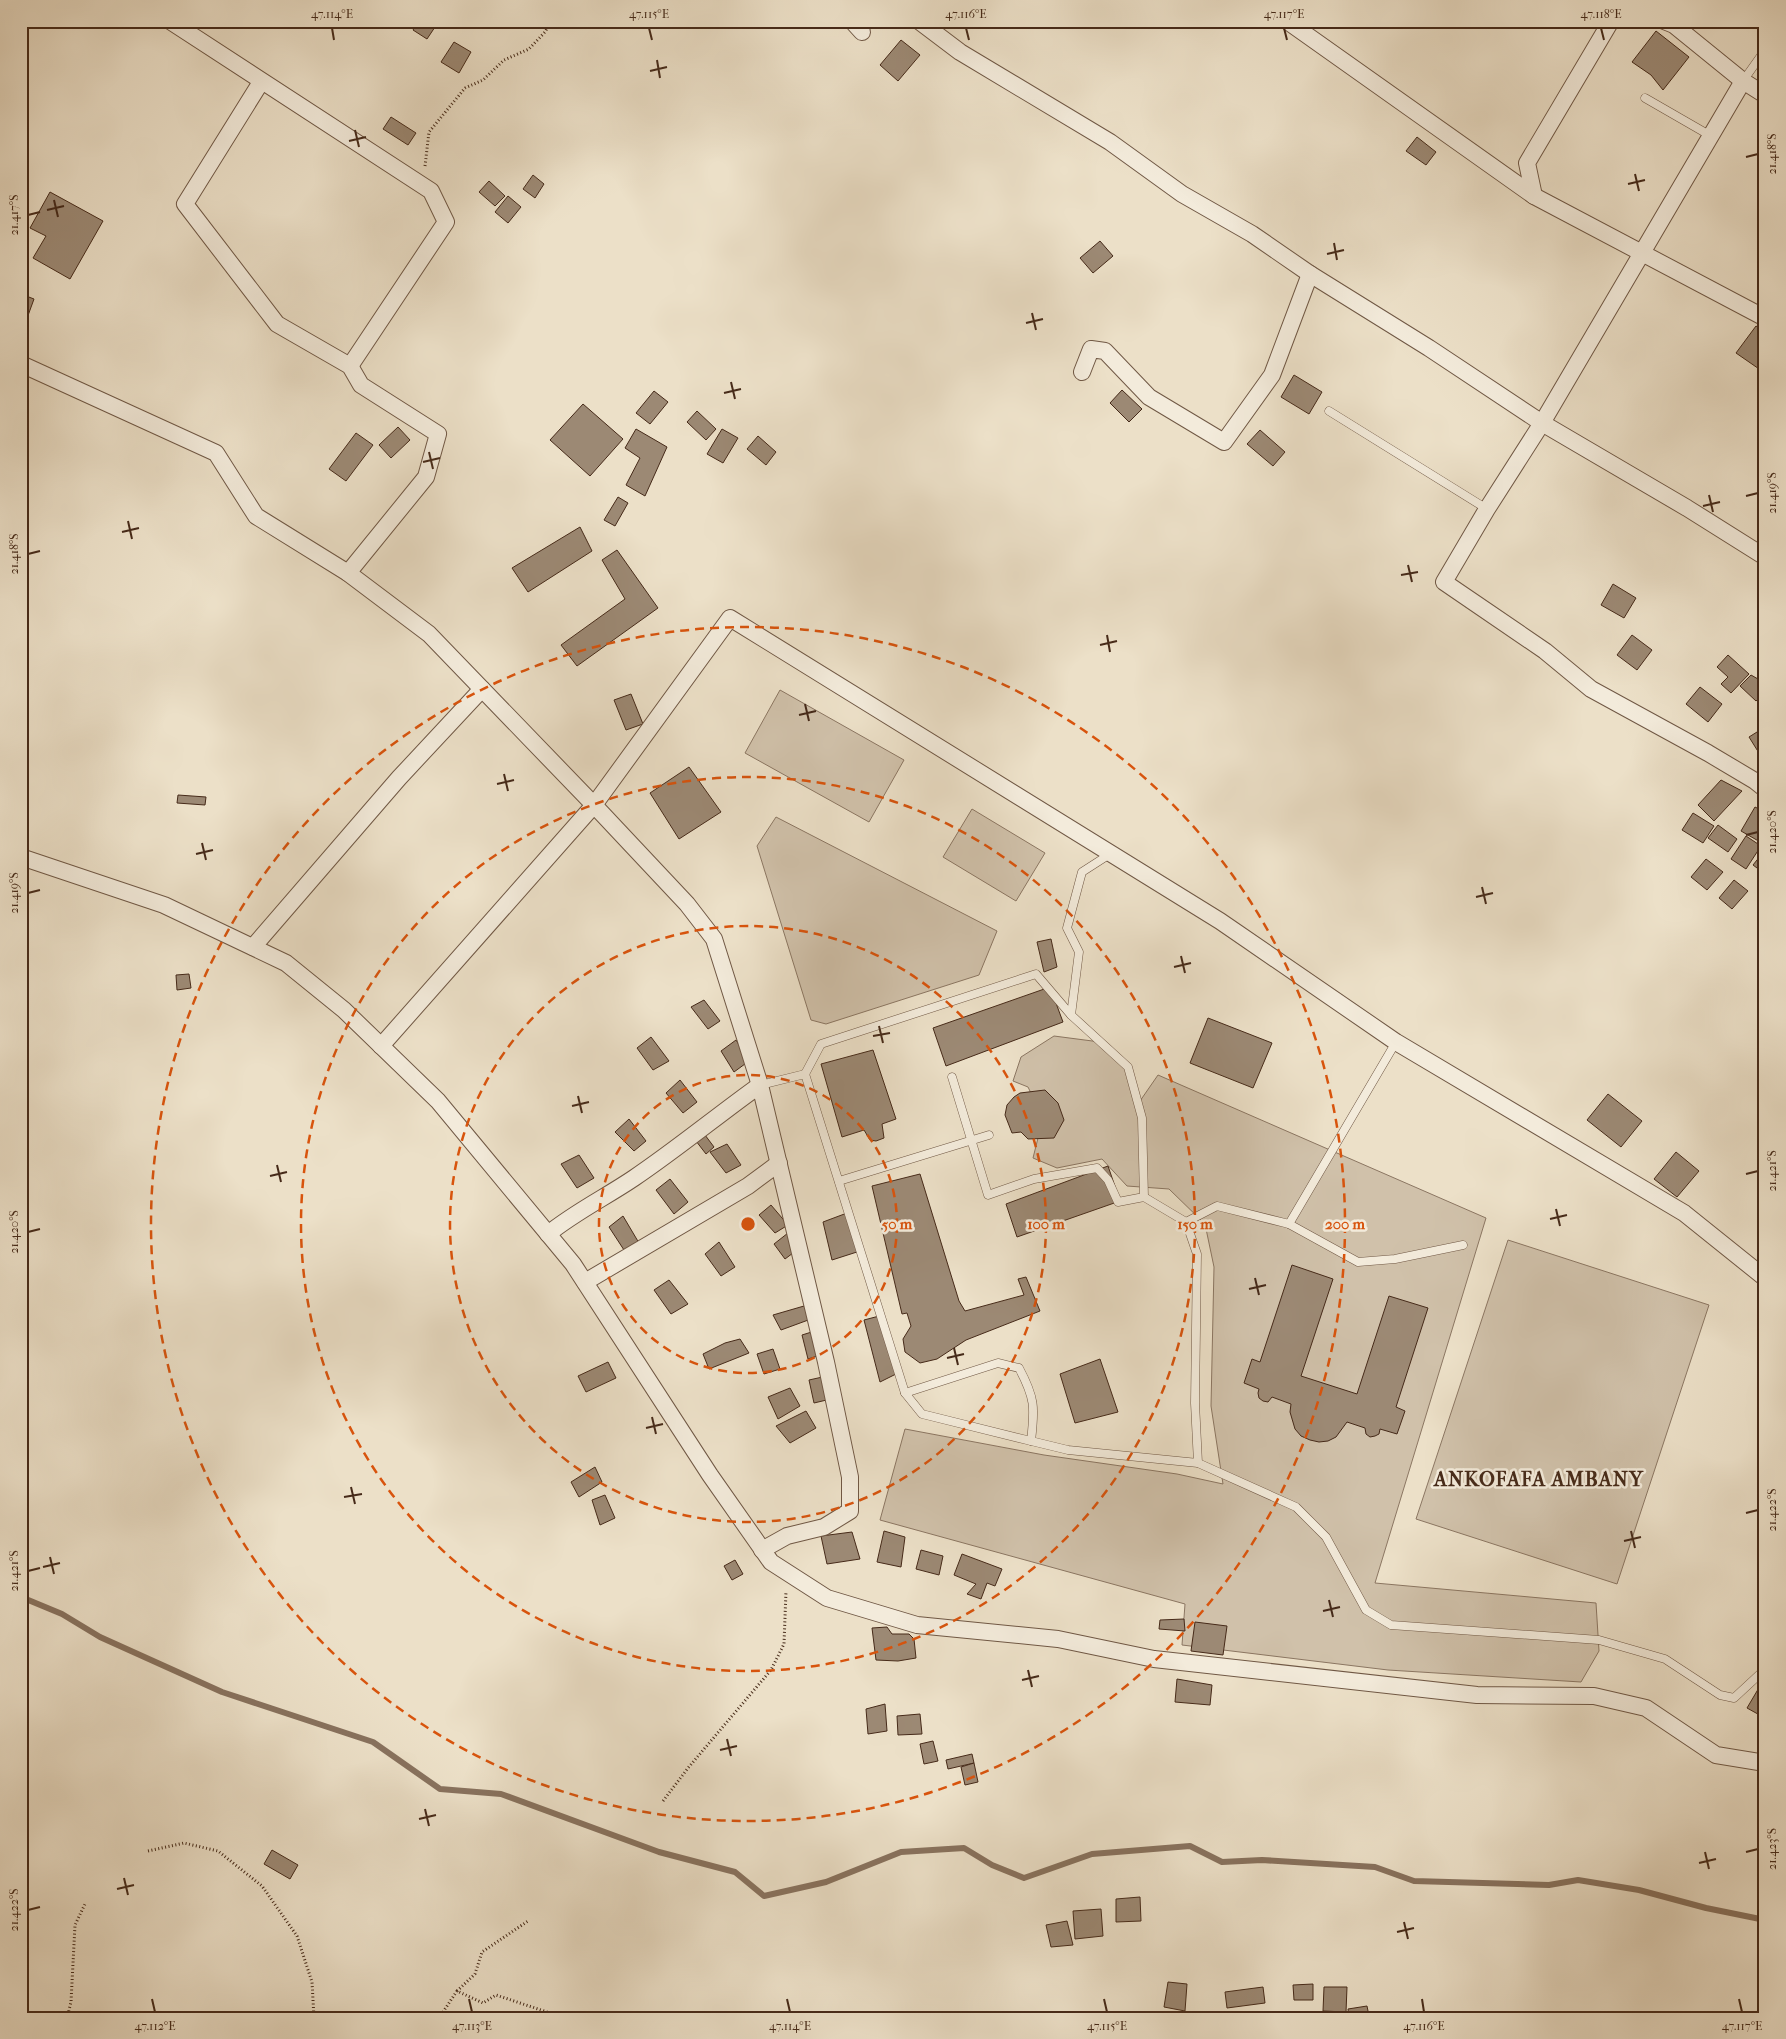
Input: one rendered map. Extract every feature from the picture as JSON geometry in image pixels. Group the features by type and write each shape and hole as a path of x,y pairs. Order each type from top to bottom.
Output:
{"street":[{"path":"170,21 431,192 446,222 350,366"},
{"path":"919,21 960,52 1110,142 1182,194 1252,234 1310,274 1429,348 1542,423 1687,508 1765,557"},
{"path":"1287,21 1534,196 1765,318"},
{"path":"1534,196 1526,163 1611,21"},
{"path":"1664,21 1674,25 1743,81 1765,95"},
{"path":"1743,81 1542,423 1487,509 1444,582 1545,651 1591,689 1708,753 1756,781 1765,789"},
{"path":"261,82 185,204 277,324 350,366 361,386 438,434 426,477 348,573"},
{"path":"1082,372 1091,349 1105,352 1149,397 1224,442 1272,374 1310,274"},
{"path":"21,364 216,453 256,516 348,573 429,634 687,904 714,938 760,1085 826,1362 850,1477 850,1510 824,1527 787,1536 762,1550"},
{"path":"381,1046 594,805 730,618 1220,921 1396,1042 1684,1213 1765,1278"},
{"path":"253,947 399,778 482,689"},
{"path":"21,857 164,905 253,947 286,963 344,1010 438,1101 573,1264 705,1467 771,1562 827,1598 917,1625 1058,1639 1154,1659 1477,1695 1594,1696 1646,1708 1716,1755 1765,1764"},
{"path":"548,1234 566,1219 611,1194 650,1168 760,1085"},
{"path":"585,1282 748,1186 779,1163"}],"lane":[{"path":"1743,81 1765,50"},
{"path":"1645,98 1711,136"},
{"path":"1329,412 1487,509"},
{"path":"1071,1014 1079,952 1067,928 1082,872 1110,854"},
{"path":"1144,1197 1142,1118 1128,1067 1071,1014 1036,974 821,1044 805,1074 905,1392 922,1414 1068,1450 1198,1463 1296,1507 1326,1537 1366,1610 1390,1626 1599,1640 1665,1659 1720,1695 1734,1698 1761,1673 1765,1674"},
{"path":"1289,1224 1396,1042"},
{"path":"760,1085 805,1074"},
{"path":"952,1077 988,1195 1034,1179 1097,1168 1108,1180 1118,1202 1144,1197 1186,1222 1197,1254 1195,1403 1198,1463"},
{"path":"839,1181 989,1135"},
{"path":"1186,1222 1217,1206 1289,1224 1358,1262 1396,1259 1463,1245"},
{"path":"905,1392 998,1363 1019,1368 1030,1389 1034,1413 1031,1441"}],"path":[{"path":"423,186 429,132 465,88 483,80 504,60 529,50 552,21"},
{"path":"663,1801 688,1768 771,1670 784,1644 786,1572"},
{"path":"148,1851 184,1843 218,1851 262,1886 297,1936 312,1982 314,2018"},
{"path":"67,2018 71,2002 75,1926 85,1904"},
{"path":"439,2018 456,1991 476,1974 482,1952 528,1921"},
{"path":"456,1991 483,2003 496,1996 565,2018"}],"shaded area":[{"path":"780,690 904,760 869,822 745,753"},
{"path":"972,809 1045,853 1016,901 943,857"},
{"path":"776,817 997,931 979,975 826,1024 811,1020 757,846"},
{"path":"1054,1036 1100,1042 1130,1071 1140,1101 1158,1075 1486,1218 1375,1583 1596,1603 1599,1651 1581,1682 1388,1670 1182,1645 1185,1604 880,1520 905,1429 1044,1455 1177,1474 1223,1484 1211,1406 1214,1267 1205,1224 1169,1189 1127,1186 1102,1159 1057,1168 1033,1158 1043,1118 1028,1087 1013,1081 1021,1057"},
{"path":"1508,1240 1709,1305 1617,1584 1416,1519"}],"building":[{"path":"419,21 439,21 427,39 413,30"},
{"path":"1656,31 1689,57 1663,90 1651,75 1632,62"},
{"path":"901,40 920,55 898,81 880,65"},
{"path":"454,42 471,52 459,73 441,62"},
{"path":"391,117 416,133 408,145 383,129"},
{"path":"1417,137 1436,152 1426,165 1406,151"},
{"path":"533,175 544,184 535,198 523,189"},
{"path":"489,181 505,196 495,206 479,192"},
{"path":"50,192 103,221 70,279 33,258 46,236 30,228"},
{"path":"508,196 521,207 508,223 495,212"},
{"path":"1100,241 1113,256 1093,273 1080,258"},
{"path":"21,294 34,299 22,332 21,331"},
{"path":"1756,326 1765,332 1765,368 1762,371 1736,353"},
{"path":"1294,375 1322,392 1309,414 1281,397"},
{"path":"1122,390 1142,409 1129,422 1110,403"},
{"path":"654,391 668,402 650,424 636,413"},
{"path":"583,404 623,439 590,476 550,440"},
{"path":"697,411 716,429 706,440 687,422"},
{"path":"398,427 410,440 391,458 379,445"},
{"path":"636,429 667,447 645,496 626,485 640,458 625,448"},
{"path":"722,429 738,438 723,463 707,454"},
{"path":"1260,430 1285,452 1273,466 1247,444"},
{"path":"356,433 373,445 346,481 329,469"},
{"path":"758,436 776,452 766,465 747,449"},
{"path":"618,497 628,503 615,526 604,520"},
{"path":"580,527 592,551 528,592 512,568"},
{"path":"617,550 658,608 577,666 561,645 625,599 602,560"},
{"path":"1613,584 1636,598 1624,618 1601,605"},
{"path":"1632,635 1652,650 1637,670 1617,655"},
{"path":"1728,655 1749,674 1731,693 1721,684 1728,677 1717,667"},
{"path":"1751,675 1765,683 1765,693 1756,701 1740,686"},
{"path":"1700,687 1722,704 1708,722 1686,704"},
{"path":"631,694 643,724 626,730 614,700"},
{"path":"1765,727 1765,749 1759,753 1749,737"},
{"path":"689,767 721,812 679,839 650,793"},
{"path":"1721,780 1742,791 1714,821 1698,805"},
{"path":"178,795 206,797 205,805 177,803"},
{"path":"1755,807 1765,812 1765,838 1762,843 1741,831"},
{"path":"1693,813 1714,826 1703,843 1682,830"},
{"path":"1718,825 1737,839 1728,852 1708,838"},
{"path":"1746,836 1761,846 1746,869 1731,859"},
{"path":"1765,850 1765,874 1753,865"},
{"path":"1706,859 1723,872 1707,890 1691,877"},
{"path":"1734,880 1748,891 1732,909 1719,898"},
{"path":"1051,939 1057,967 1044,972 1037,942"},
{"path":"189,974 191,988 177,990 176,975"},
{"path":"1050,987 1063,1022 946,1066 933,1028"},
{"path":"704,1000 720,1021 708,1029 691,1007"},
{"path":"1208,1018 1272,1043 1253,1088 1190,1063"},
{"path":"651,1037 669,1061 653,1070 637,1048"},
{"path":"736,1040 749,1061 734,1072 721,1051"},
{"path":"873,1050 896,1119 882,1124 884,1138 876,1141 870,1140 864,1130 842,1137 821,1064"},
{"path":"680,1080 697,1102 683,1113 666,1093"},
{"path":"1045,1090 1058,1103 1064,1120 1054,1138 1028,1139 1021,1132 1012,1133 1005,1115 1007,1105 1020,1093"},
{"path":"1608,1094 1642,1121 1621,1147 1587,1120"},
{"path":"629,1119 646,1141 634,1151 615,1132"},
{"path":"705,1135 714,1147 706,1154 696,1141"},
{"path":"727,1144 741,1165 726,1173 710,1152"},
{"path":"1676,1152 1699,1171 1677,1197 1654,1179"},
{"path":"579,1155 594,1178 577,1188 561,1164"},
{"path":"1108,1166 1120,1201 1017,1237 1006,1204"},
{"path":"920,1174 959,1301 965,1311 1024,1295 1018,1279 1026,1277 1040,1311 966,1340 937,1359 920,1363 905,1352 903,1339 911,1326 907,1313 902,1314 872,1186"},
{"path":"670,1179 688,1202 674,1214 656,1190"},
{"path":"771,1205 788,1225 775,1233 759,1215"},
{"path":"847,1213 860,1251 832,1260 823,1222"},
{"path":"623,1216 639,1243 624,1250 609,1227"},
{"path":"788,1233 797,1250 785,1259 774,1244"},
{"path":"719,1242 735,1267 721,1276 705,1254"},
{"path":"1292,1265 1333,1279 1301,1376 1357,1394 1389,1296 1428,1308 1396,1407 1405,1411 1397,1434 1380,1429 1379,1434 1370,1437 1366,1434 1365,1428 1347,1422 1336,1437 1328,1441 1310,1440 1301,1436 1295,1429 1290,1412 1291,1404 1272,1397 1268,1402 1263,1401 1259,1398 1259,1389 1244,1383 1252,1359 1260,1362"},
{"path":"669,1280 688,1304 671,1314 654,1290"},
{"path":"804,1306 811,1319 781,1330 773,1315"},
{"path":"883,1315 898,1373 880,1382 864,1320"},
{"path":"818,1330 824,1354 808,1359 802,1335"},
{"path":"740,1339 749,1353 709,1369 703,1354 725,1343"},
{"path":"773,1349 780,1369 764,1374 757,1354"},
{"path":"1100,1359 1118,1412 1075,1423 1060,1374"},
{"path":"608,1362 616,1378 586,1392 578,1376"},
{"path":"827,1376 835,1398 814,1403 809,1380"},
{"path":"790,1388 800,1406 778,1419 768,1397"},
{"path":"806,1411 816,1428 790,1443 776,1426"},
{"path":"595,1467 602,1482 579,1497 571,1482"},
{"path":"605,1495 615,1518 600,1525 592,1500"},
{"path":"884,1531 905,1537 901,1567 877,1562"},
{"path":"852,1532 860,1559 827,1564 821,1536"},
{"path":"921,1550 943,1556 939,1575 916,1569"},
{"path":"962,1554 1002,1569 995,1586 987,1583 981,1599 967,1594 976,1584 954,1575"},
{"path":"735,1560 743,1574 732,1580 724,1566"},
{"path":"1184,1619 1185,1631 1159,1629 1160,1620"},
{"path":"1195,1622 1227,1626 1223,1655 1191,1651"},
{"path":"887,1627 892,1634 909,1634 914,1639 916,1658 898,1661 876,1660 872,1628"},
{"path":"1177,1679 1212,1685 1210,1705 1175,1702"},
{"path":"1760,1686 1765,1689 1765,1718 1747,1708"},
{"path":"885,1704 887,1731 868,1734 866,1709"},
{"path":"920,1714 922,1734 898,1735 897,1716"},
{"path":"933,1741 938,1761 924,1764 920,1744"},
{"path":"972,1754 974,1763 948,1769 946,1760"},
{"path":"974,1763 978,1782 965,1785 961,1767"},
{"path":"272,1850 298,1865 290,1879 264,1864"},
{"path":"1140,1897 1141,1921 1116,1922 1116,1899"},
{"path":"1101,1909 1103,1936 1075,1939 1073,1911"},
{"path":"1067,1921 1073,1945 1051,1947 1046,1925"},
{"path":"1168,1982 1187,1984 1185,2011 1164,2007"},
{"path":"1313,1984 1313,2000 1294,2000 1293,1985"},
{"path":"1263,1987 1265,2003 1227,2008 1225,1992"},
{"path":"1324,1987 1347,1987 1346,2012 1323,2011"},
{"path":"1367,2006 1369,2016 1349,2018 1348,2009"},
{"path":"1297,2016 1327,2016 1327,2018 1297,2018"}],"waterway":[{"path":"21,1597 62,1614 100,1637 222,1692 373,1742 440,1789 501,1794 659,1852 735,1872 764,1896 826,1882 901,1852 964,1848 992,1865 1024,1878 1092,1854 1190,1846 1222,1862 1262,1860 1375,1867 1414,1881 1549,1885 1578,1880 1639,1890 1706,1908 1765,1920"}],"district":[{"name":"ANKOFAFA AMBANY","path":"1539,1479"}]}
